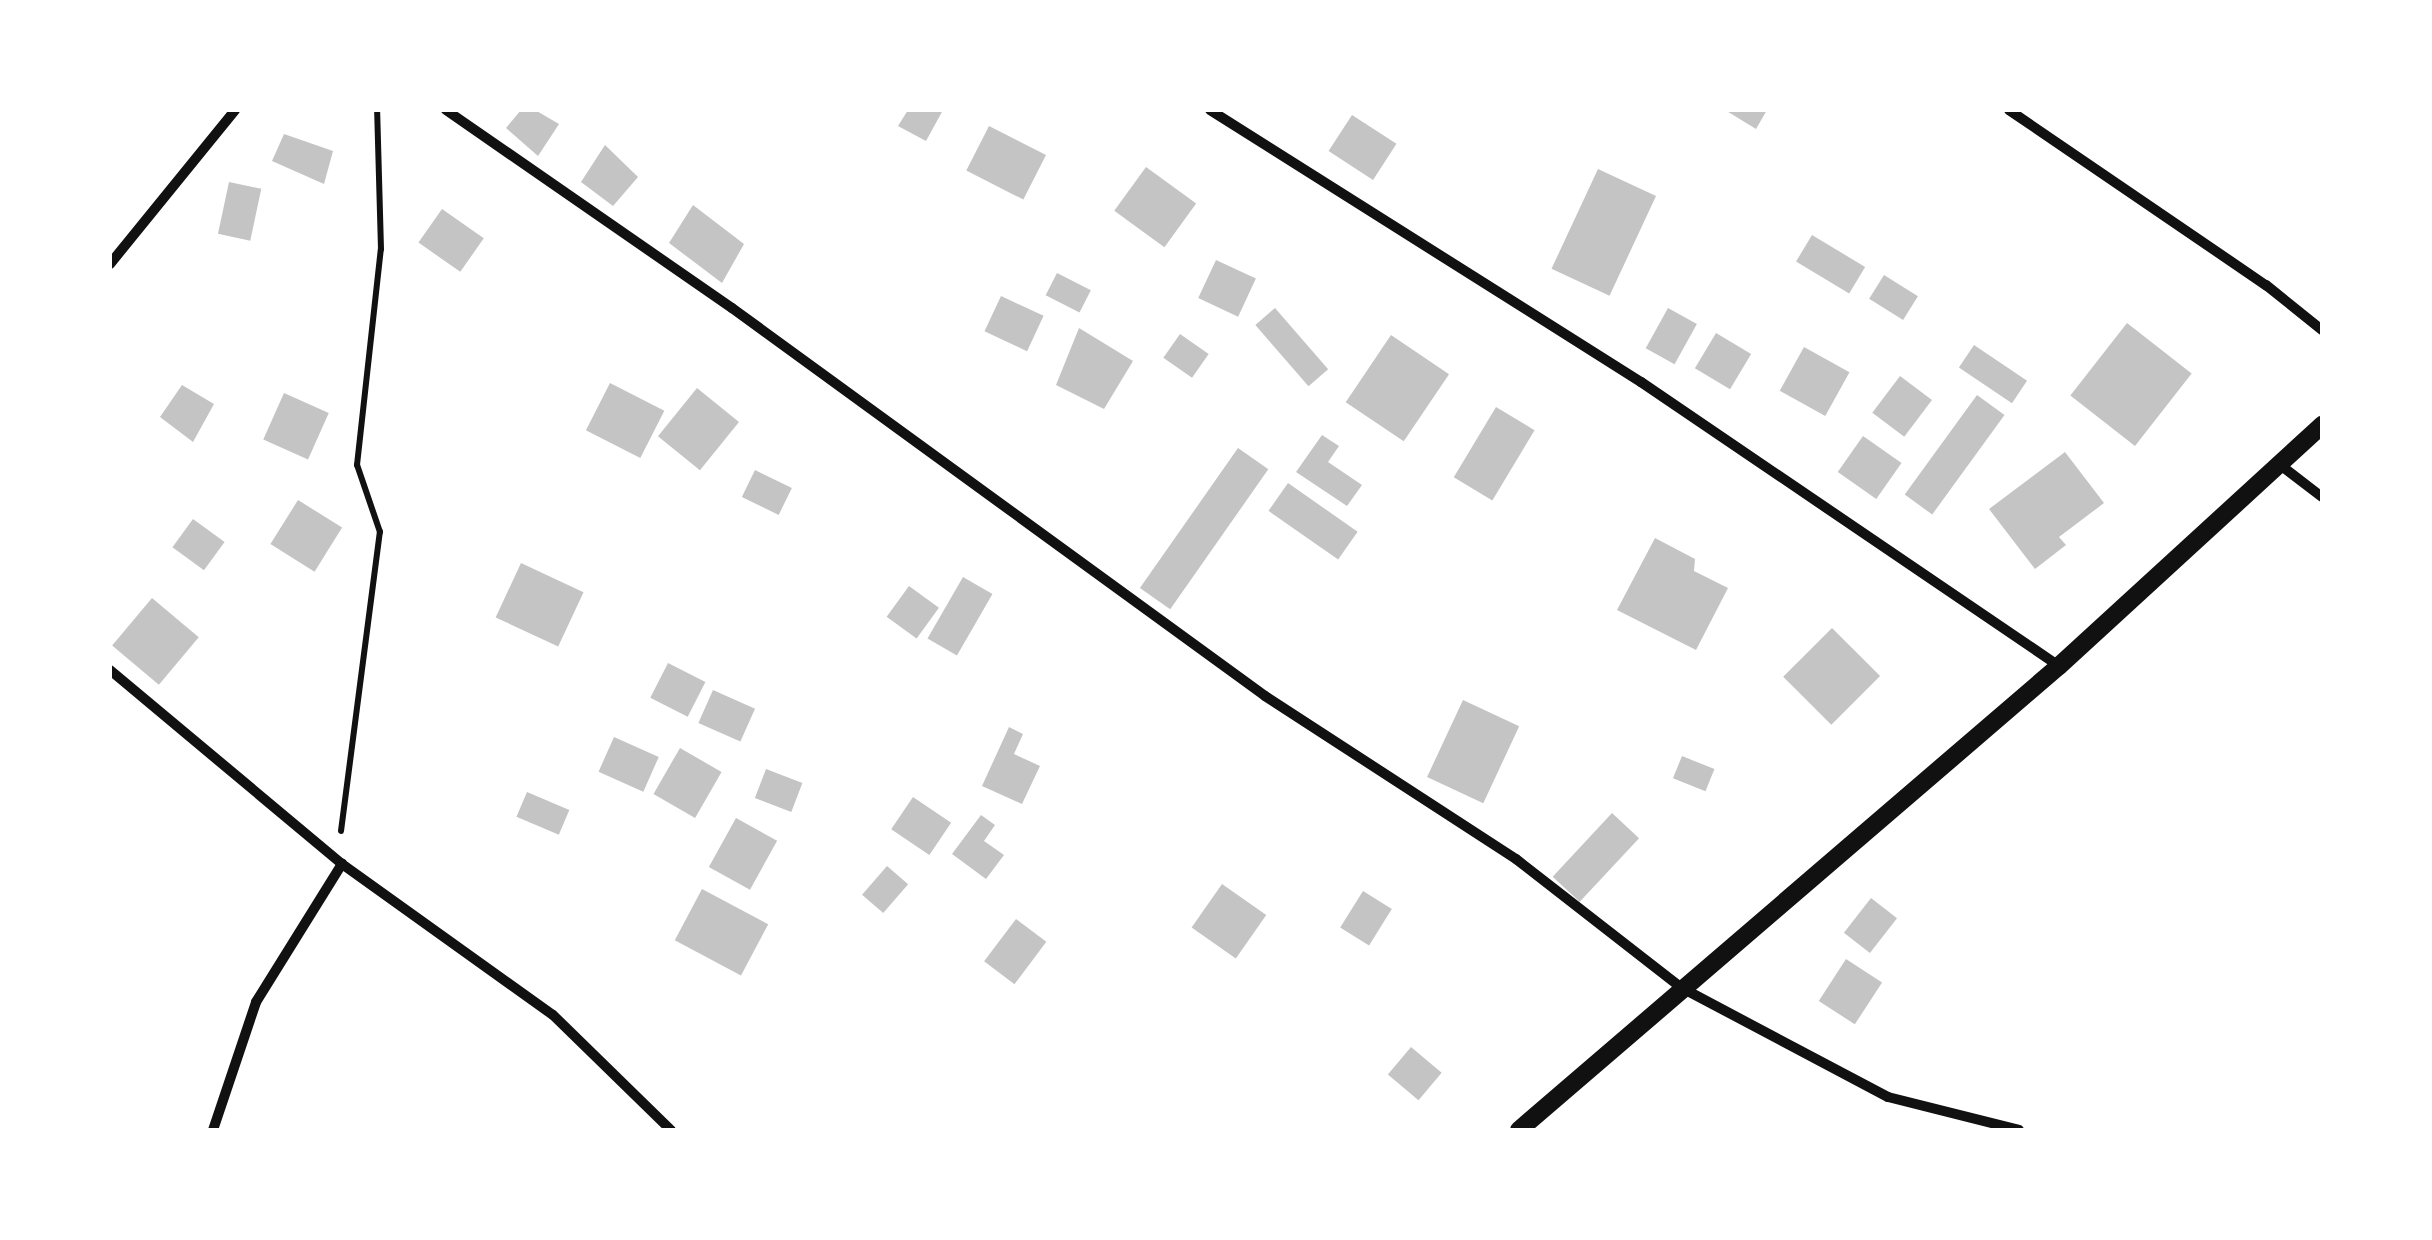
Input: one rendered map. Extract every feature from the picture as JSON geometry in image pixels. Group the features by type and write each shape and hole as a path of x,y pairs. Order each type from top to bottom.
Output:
{"street":[{"path":"110,264 235,110"},
{"path":"446,110 732,308 1265,696 1516,859 1682,988 1888,1097 1989,1128 2019,1130"},
{"path":"1210,110 1641,382 2059,666"},
{"path":"2009,110 2266,285 2322,330"},
{"path":"1519,1130 2059,666 2322,425"},
{"path":"2278,463 2322,497"},
{"path":"110,670 342,864 553,1016 670,1130"},
{"path":"213,1130 256,1002 342,864"}],"path":[{"path":"342,864 341,820 380,532 358,465 380,249 377,110"}],"building":[{"path":"521,110 535,110 559,124 538,156 506,128"},
{"path":"908,110 943,110 926,141 898,126"},
{"path":"1725,110 1767,110 1756,129"},
{"path":"1352,115 1396,144 1373,180 1329,151"},
{"path":"989,126 1046,155 1023,200 966,171"},
{"path":"284,134 333,151 324,184 272,161"},
{"path":"605,145 638,177 613,206 581,182"},
{"path":"1146,167 1196,203 1164,247 1114,211"},
{"path":"1598,169 1656,196 1610,296 1552,269"},
{"path":"229,182 261,189 250,241 218,234"},
{"path":"693,205 744,244 722,283 669,243"},
{"path":"442,209 484,238 460,272 418,243"},
{"path":"1812,235 1865,267 1849,294 1796,262"},
{"path":"1216,260 1256,279 1238,317 1198,298"},
{"path":"1057,273 1091,290 1080,313 1046,295"},
{"path":"1884,275 1918,296 1903,320 1869,299"},
{"path":"1001,296 1044,316 1027,351 985,331"},
{"path":"1275,308 1328,369 1309,386 1255,325"},
{"path":"1668,308 1697,324 1675,364 1646,348"},
{"path":"2127,323 2192,373 2135,446 2070,395"},
{"path":"1079,328 1133,361 1104,409 1056,385"},
{"path":"1716,333 1751,354 1730,389 1695,368"},
{"path":"1180,334 1209,354 1192,378 1163,358"},
{"path":"1391,335 1449,374 1404,441 1346,402"},
{"path":"1974,345 2027,381 2012,403 1959,367"},
{"path":"1804,347 1849,372 1825,416 1780,391"},
{"path":"1900,376 1932,400 1904,437 1872,413"},
{"path":"610,383 664,411 640,458 586,430"},
{"path":"182,385 214,404 193,442 160,417"},
{"path":"697,388 739,422 700,470 658,436"},
{"path":"284,393 329,413 308,460 263,440"},
{"path":"1977,395 2005,415 1932,514 1905,495"},
{"path":"1496,407 1535,430 1492,500 1454,477"},
{"path":"1322,435 1339,446 1328,462 1362,485 1347,506 1296,472"},
{"path":"1863,436 1902,463 1876,499 1838,472"},
{"path":"1238,448 1268,469 1170,609 1140,588"},
{"path":"2065,452 2104,503 2059,537 2066,545 2035,569 1989,509"},
{"path":"755,470 792,488 779,515 742,497"},
{"path":"1288,483 1358,532 1338,560 1268,511"},
{"path":"298,500 342,528 315,572 270,544"},
{"path":"193,519 225,542 204,570 172,547"},
{"path":"1655,538 1695,559 1694,571 1728,588 1696,650 1617,610"},
{"path":"521,563 584,592 558,647 496,617"},
{"path":"963,577 992,594 957,655 928,638"},
{"path":"909,586 939,608 917,638 887,617"},
{"path":"152,598 199,637 159,685 112,645"},
{"path":"1832,628 1880,676 1831,725 1783,677"},
{"path":"668,663 705,682 688,717 650,698"},
{"path":"713,690 755,709 740,742 698,723"},
{"path":"1463,700 1519,726 1483,803 1427,777"},
{"path":"1009,727 1023,734 1014,754 1040,766 1022,804 982,786"},
{"path":"614,737 659,757 643,792 599,772"},
{"path":"680,748 722,772 695,818 654,794"},
{"path":"1682,756 1714,769 1705,791 1673,778"},
{"path":"766,769 802,783 791,812 755,798"},
{"path":"527,792 569,810 559,835 516,817"},
{"path":"913,797 951,823 929,855 891,829"},
{"path":"1612,813 1639,838 1580,902 1553,877"},
{"path":"981,815 995,825 984,841 1004,855 986,879 952,854"},
{"path":"736,818 777,841 750,890 709,867"},
{"path":"887,866 908,884 883,913 862,895"},
{"path":"1222,884 1266,915 1236,958 1192,927"},
{"path":"702,889 768,924 741,975 675,940"},
{"path":"1363,891 1392,909 1369,945 1340,927"},
{"path":"1871,898 1897,918 1870,953 1844,933"},
{"path":"1016,919 1046,942 1014,984 984,961"},
{"path":"1846,959 1882,982 1855,1024 1819,1001"},
{"path":"1411,1047 1442,1073 1419,1100 1388,1075"}]}
